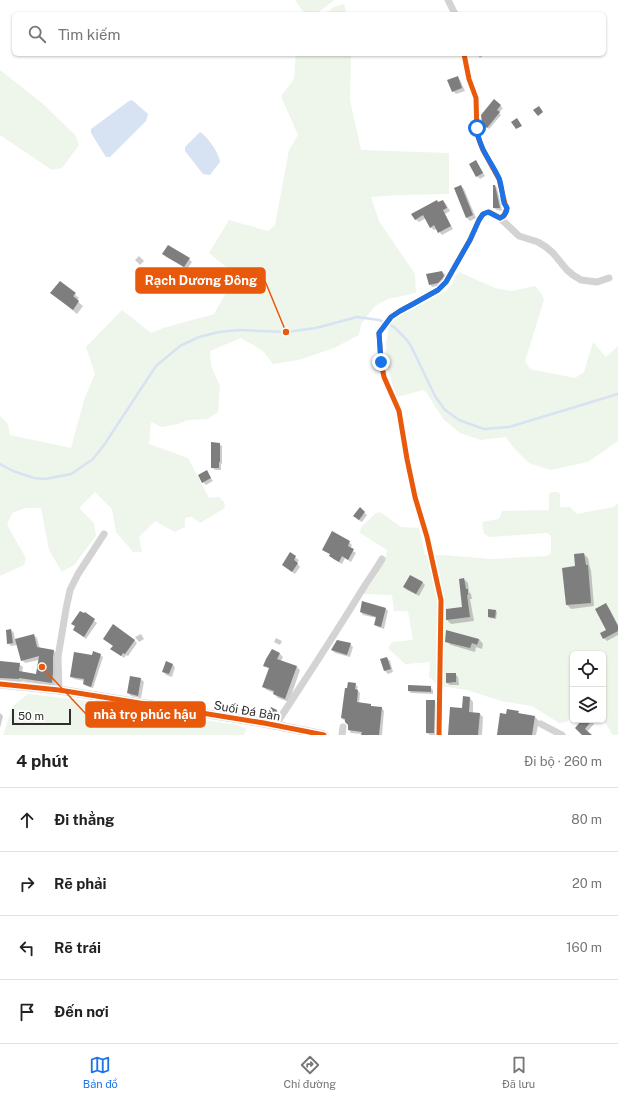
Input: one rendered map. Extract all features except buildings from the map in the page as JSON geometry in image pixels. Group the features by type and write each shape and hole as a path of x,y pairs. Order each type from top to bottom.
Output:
{"street":[{"path":"448,0 453,12"},
{"path":"464,56 469,79 476,98 477,134 483,150 499,179 504,204 507,208 504,216 500,218"},
{"path":"439,735 441,600 407,459 400,411 384,377 381,362 379,333 391,317 438,290 446,282 470,240 479,220 483,214 488,212 500,218 519,236 538,242 546,247 567,270 582,280 597,282 609,278"},
{"path":"59,690 58,657 70,590 78,574 104,534"},
{"path":"274,726 382,559"},
{"name":"Suối Đá Bàn","path":"0,684 59,690 264,723 324,735"},
{"path":"541,724 562,735"}],"shaded area":[{"path":"295,0 334,0 319,12 304,12"},
{"path":"344,4 346,12 327,12 334,7"},
{"path":"296,56 351,56 350,100 361,150 449,153 449,194 371,197 379,221 415,274 416,293 388,299 375,306 361,324 359,335 334,348 299,360 273,364 263,351 241,338 210,351 211,366 220,386 218,412 208,419 188,420 178,424 162,427 151,422 149,444 188,458 209,498 219,497 224,502 225,508 200,523 192,517 185,518 185,527 175,532 155,521 139,537 142,552 133,552 116,532 112,509 95,492 79,508 94,523 96,536 74,565 62,572 49,550 41,508 25,508 12,513 7,525 26,558 24,565 0,576 0,416 8,424 10,435 71,448 85,397 95,374 86,347 122,310 151,333 163,328 214,314 236,275 209,253 229,220 268,231 275,225 289,150 298,135 281,96 294,79"},
{"path":"0,70 43,104 75,135 79,145 62,168 52,170 0,135"},
{"path":"459,272 495,288 512,291 535,286 541,293 544,300 525,361 530,369 575,378 584,372 593,342 606,357 618,346 618,441 588,462 550,470 529,463 513,447 506,437 481,440 460,433 444,420 426,392 423,390 397,396 387,364 386,342 389,328 394,319 446,291 453,283"},
{"path":"551,492 557,492 560,494 560,507 570,507 577,514 613,507 618,503 618,735 613,735 605,723 606,651 570,651 570,718 567,722 559,723 532,706 501,701 467,690 440,686 429,677 430,662 405,664 388,648 392,642 413,640 408,611 394,611 392,595 364,594 382,567 387,550 360,533 361,527 376,513 380,512 401,527 419,528 425,555 491,559 547,556 551,553 551,536 547,533 490,537 484,534 482,522 499,519 502,511 549,510 549,494"},
{"path":"28,694 106,703 246,728 244,735 3,735 13,706"}],"water":[{"path":"132,100 148,114 146,121 110,157 106,157 91,133 91,129"},
{"path":"200,132 212,145 220,162 210,175 203,174 185,151 185,147"}],"waterway":[{"path":"0,464 13,471 34,478 45,479 71,474 93,459 104,445 156,366 180,346 199,337 219,332 239,330 286,332 316,328 357,317 379,320 394,327 406,339 411,346 435,396 445,410 459,420 484,429 509,427 618,394"}],"cycle path":[{"path":"439,735 441,600 427,537 415,497 399,411 384,377 381,362 379,333 391,317 438,290 446,282 483,214 489,212 500,218 504,216 507,208 499,179 483,150 477,134 476,98 469,79 464,56"},
{"path":"0,684 59,690 264,723 324,735"}],"place":[{"name":"Rạch Dương Đông","path":"286,332"},
{"name":"nhà trọ phúc hậu","path":"42,667"}],"route":[{"path":"381,362 379,333 391,317 438,290 446,282 458,264 463,251 474,234 483,214 486,212 493,213 500,218 506,213 507,208 504,204 499,179 483,150 477,134 477,128"}]}
